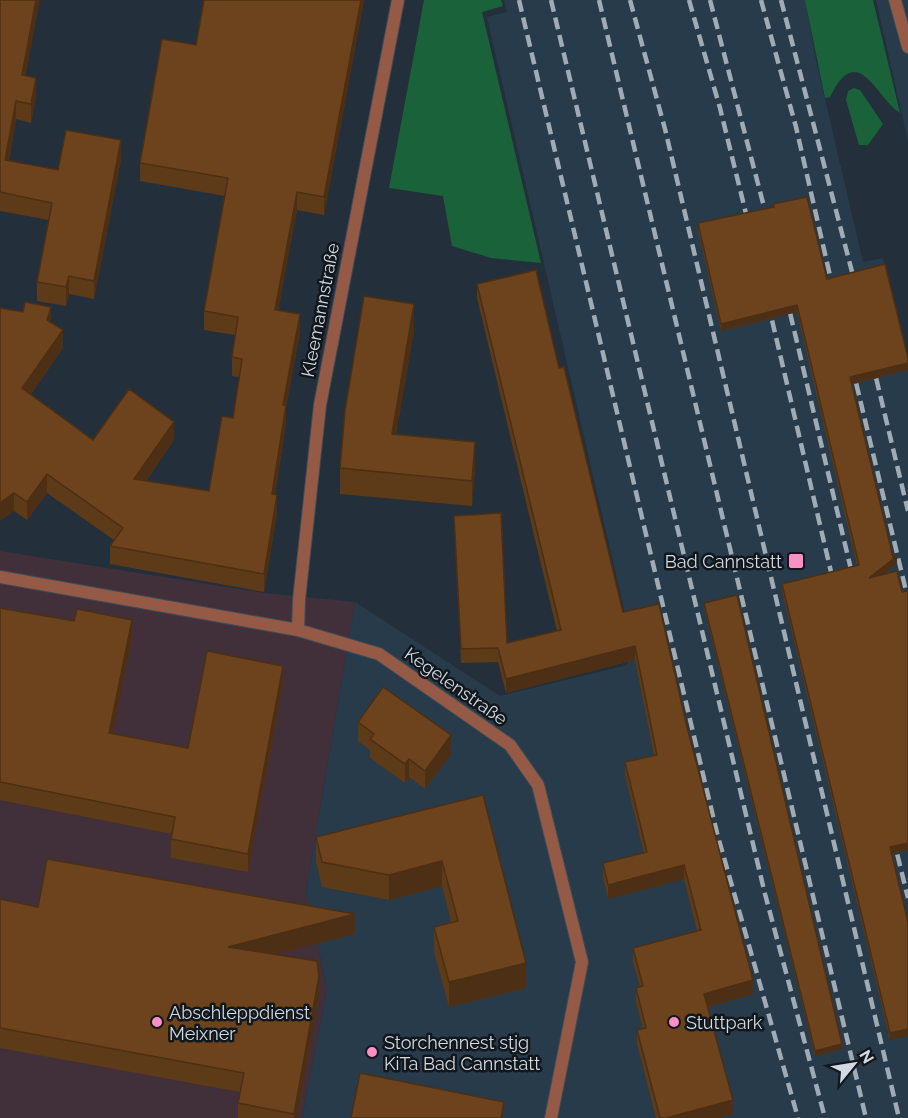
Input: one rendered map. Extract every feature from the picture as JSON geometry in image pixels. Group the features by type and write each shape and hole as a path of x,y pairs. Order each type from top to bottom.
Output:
{"street":[{"name":"Kleemannstraße","path":"298,630 298,600 320,405 398,0"},
{"path":"895,0 908,47"},
{"name":"Kegelenstraße","path":"0,577 298,630 379,654 510,745 538,785 582,962 551,1118"}],"shaded area":[{"path":"504,0 805,0 817,65 863,262 883,258 908,362 908,1118 302,1118 327,989 306,891 355,602 500,696 624,666 635,657 487,17 507,12"},
{"path":"876,0 908,0 908,141"},
{"path":"0,551 264,593 355,602 306,891 327,989 302,1118 0,1118"}],"green space":[{"path":"424,0 501,0 503,6 482,12 541,263 491,258 452,246 443,196 389,188"},
{"path":"805,0 873,0 900,113 891,106 875,86 858,73 849,73 840,80 830,97 825,98"},
{"path":"854,88 860,90 883,124 868,145 859,145 846,100 848,91"}],"building":[{"path":"0,0 36,0 22,75 36,78 31,104 16,101 5,160 58,170 66,130 121,140 94,281 69,276 66,287 37,282 52,203 0,192"},
{"path":"204,0 361,0 324,197 297,192 275,310 300,314 283,405 286,405 272,494 277,495 264,574 110,546 123,528 47,474 27,502 14,493 0,503 0,308 23,312 25,302 51,307 47,320 63,330 22,388 93,440 129,389 174,422 134,479 209,491 222,416 233,418 242,359 232,357 238,317 204,311 228,178 140,163 162,39 196,45"},
{"path":"807,197 827,279 885,264 908,358 908,363 850,377 893,557 897,556 869,578 897,571 902,592 908,591 908,843 890,847 908,922 908,1029 890,1033 782,584 859,565 797,305 721,324 698,223 774,207 773,204"},
{"path":"536,270 559,368 564,367 623,612 659,604 687,727 753,980 704,994 733,1100 666,1118 660,1118 637,1030 646,1028 636,988 643,986 633,948 701,930 684,865 608,885 603,863 647,852 625,762 657,755 635,646 506,679 498,648 461,649 454,516 501,513 507,643 561,630 477,284"},
{"path":"364,296 414,304 392,434 475,442 472,481 340,468 345,411"},
{"path":"737,595 842,1044 815,1051 704,603"},
{"path":"0,608 74,621 77,609 132,620 109,733 188,748 207,651 283,666 248,854 171,839 175,817 0,782"},
{"path":"383,687 451,735 425,771 409,759 405,764 370,739 374,734 358,722"},
{"path":"483,795 526,963 449,982 434,927 458,921 442,861 389,875 322,862 316,837"},
{"name":"Abschleppdienst Meixner","path":"47,859 355,914 228,947 317,961 319,976 294,1114 238,1103 244,1073 0,1028 0,899 38,907"},
{"path":"360,1073 504,1102 501,1118 351,1118"}],"railway":[{"path":"519,0 717,833 798,1118"},
{"path":"551,0 765,894 825,1118"},
{"path":"599,0 866,1118"},
{"path":"630,0 665,129 899,1118"},
{"path":"689,0 720,108 750,230"},
{"path":"710,0 769,226"},
{"path":"761,0 796,127 834,293"},
{"path":"781,0 856,287"},
{"path":"786,296 854,582"},
{"path":"768,303 835,589"},
{"path":"872,361 908,511"},
{"path":"852,366 908,599"},
{"path":"893,837 908,898"}],"place":[{"name":"Bad Cannstatt","path":"796,561"},
{"name":"Abschleppdienst Meixner","path":"157,1022"},
{"name":"Stuttpark","path":"674,1022"},
{"name":"Storchennest stjg KiTa Bad Cannstatt","path":"372,1052"}]}
